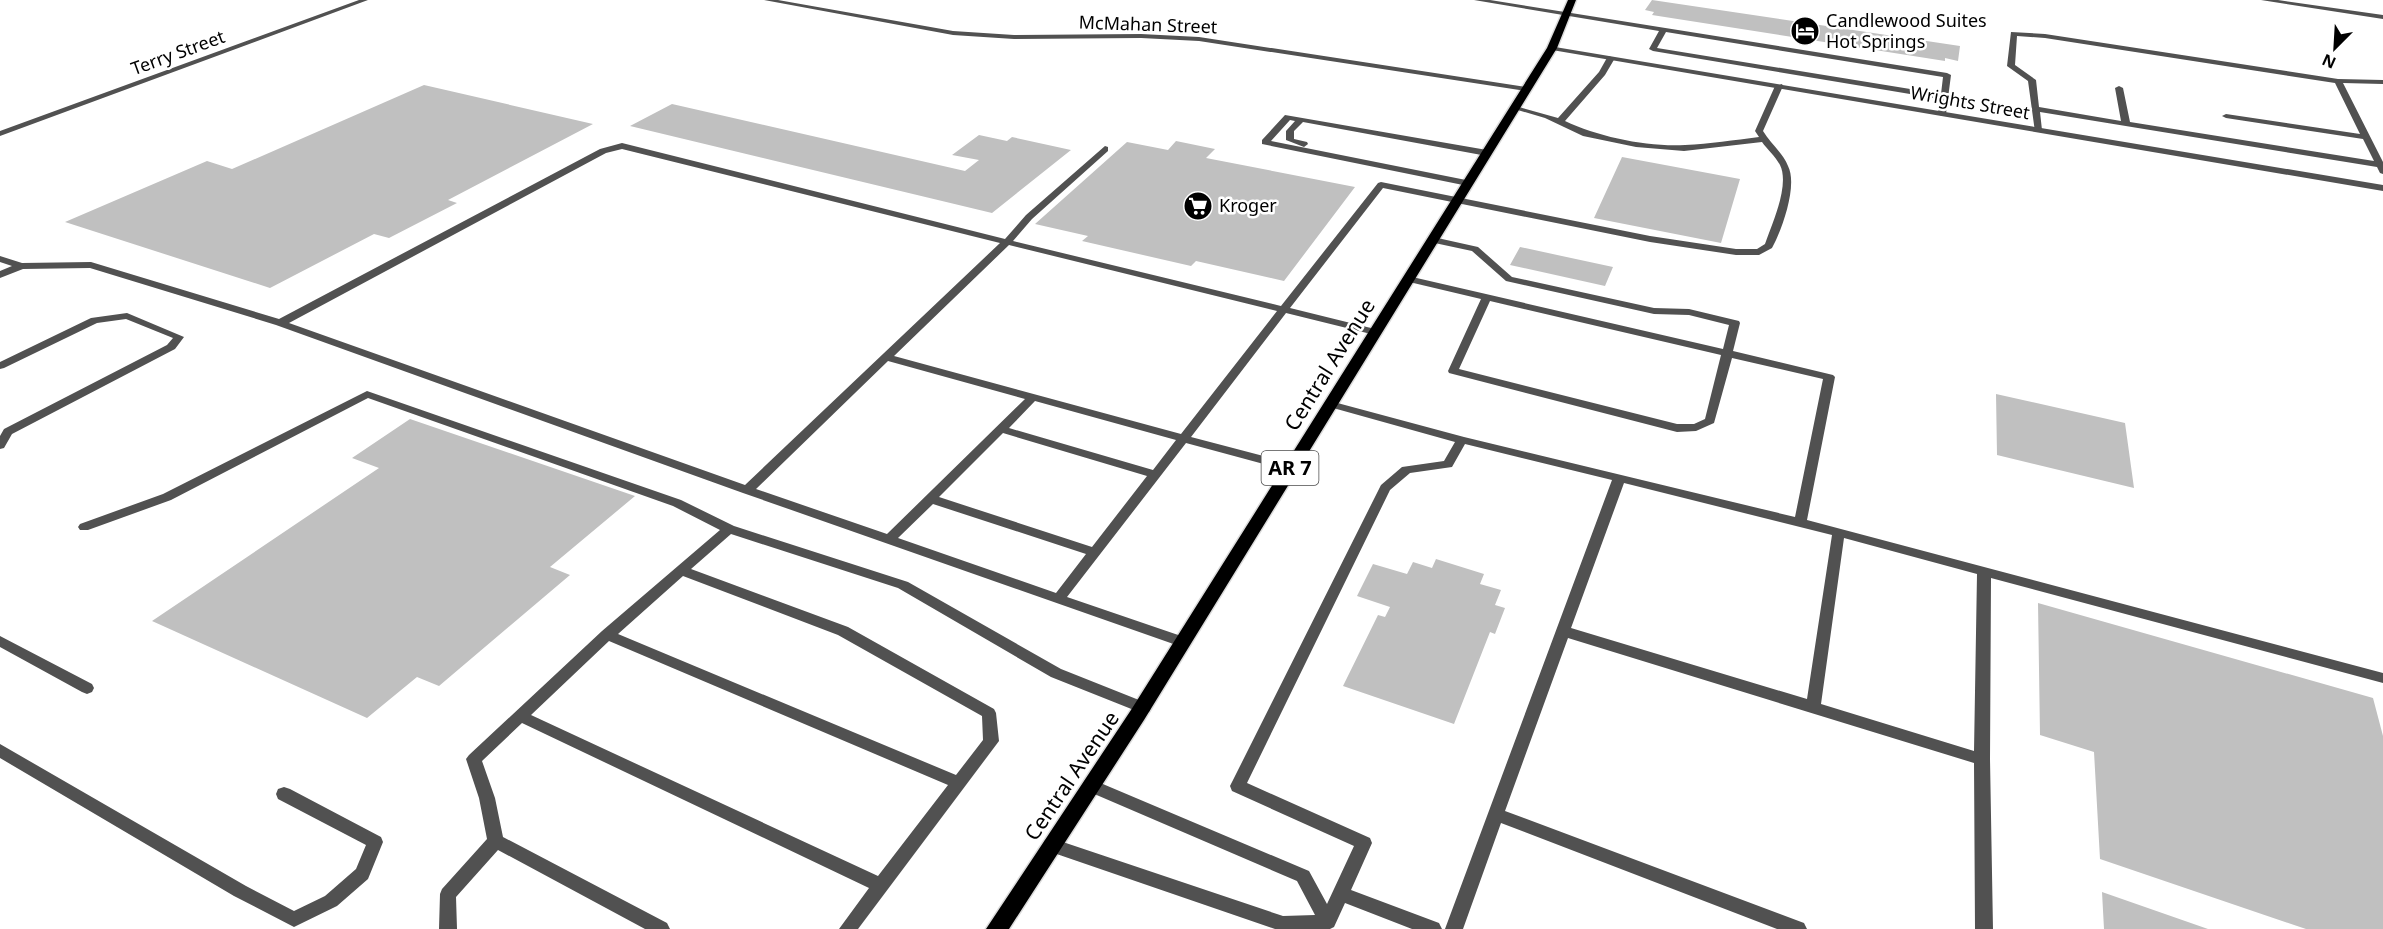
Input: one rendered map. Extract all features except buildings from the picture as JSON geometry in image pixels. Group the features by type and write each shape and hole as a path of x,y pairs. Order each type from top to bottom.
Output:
{"main road":[{"name":"Central Avenue","path":"997,929 1090,784 1144,708 1290,467 1552,48 1569,7"}],"street":[{"name":"Terry Street","path":"0,134 365,0"},
{"name":"McMahan Street","path":"767,0 953,33 1014,37 1141,36 1200,39 1527,89"},
{"path":"1478,0 1569,7 1664,29 1947,75 1942,114"},
{"path":"2264,0 2383,17"},
{"path":"1664,29 1653,50 1944,97"},
{"path":"2038,130 2032,80 2011,66 2014,34 2045,36 2338,81 2383,82"},
{"name":"Wrights Street","path":"1552,48 2383,188"},
{"path":"1560,121 1602,73 1611,58"},
{"path":"2338,81 2381,168"},
{"path":"1059,598 1381,185 1650,239 1736,252 1759,252 1769,246 1787,187 1788,175 1784,165 1759,132 1779,86"},
{"path":"2119,88 2126,124"},
{"path":"1515,108 1560,121 1586,134 1636,144 1684,148 1763,139"},
{"path":"2035,109 2381,168"},
{"path":"2226,116 2366,137"},
{"path":"1468,183 1265,142 1288,117 1487,153"},
{"path":"1301,119 1290,131 1290,140 1354,154 1368,163"},
{"path":"280,323 603,151 622,146 1375,332"},
{"path":"747,490 888,358 1007,242 1029,217 1105,148"},
{"path":"1433,240 1475,249 1509,279 1654,311 1689,312 1735,323 1710,421 1696,427 1677,428 1453,371 1487,297"},
{"path":"0,259 21,266 91,265 280,323 1182,642"},
{"path":"0,275 21,266"},
{"path":"1408,279 1829,378 1800,522"},
{"path":"0,366 95,320 127,316 179,337 171,347 8,432 0,445"},
{"path":"888,358 1290,467"},
{"path":"84,527 167,497 367,393 677,503 729,529 903,585 1056,673 1144,708"},
{"path":"890,539 1033,397"},
{"path":"1330,404 1462,441 1839,532 2383,678"},
{"path":"1001,429 1154,474"},
{"path":"1328,922 1364,843 1238,786 1385,488 1406,470 1448,464 1462,441"},
{"path":"1454,929 1619,479"},
{"path":"931,499 1094,552"},
{"path":"495,842 487,798 474,759 607,635 729,529"},
{"path":"1813,707 1839,532"},
{"path":"682,571 843,631 989,713 991,741 848,929"},
{"path":"1984,571 1982,759 1984,929"},
{"path":"1563,631 1982,759"},
{"path":"607,635 959,783"},
{"path":"0,641 87,688"},
{"path":"520,716 880,885"},
{"path":"0,750 240,891 294,918 332,901 362,874 375,842 284,794"},
{"path":"1090,784 1304,876 1328,922"},
{"path":"1496,814 1798,929"},
{"path":"448,929 448,894 495,842"},
{"path":"495,842 661,929"},
{"path":"1051,846 1283,924 1328,922"},
{"path":"1341,894 1432,929"}],"place":[{"name":"Candlewood Suites Hot Springs","path":"1805,31"},
{"name":"Kroger","path":"1198,206"}]}
